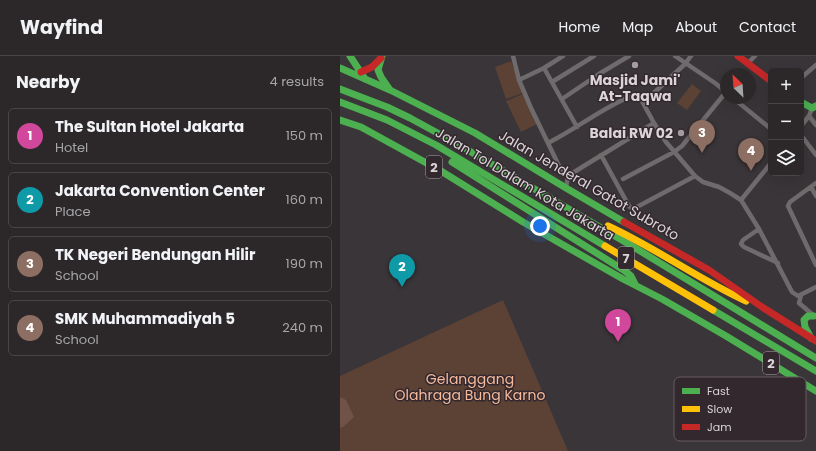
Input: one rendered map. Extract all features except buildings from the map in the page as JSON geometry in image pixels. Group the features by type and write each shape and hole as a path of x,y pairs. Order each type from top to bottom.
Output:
{"main road":[{"path":"350,56 363,75 382,56"},
{"path":"382,56 378,70 390,90"},
{"path":"738,56 768,79"},
{"name":"Jalan Jenderal Gatot Subroto","path":"340,68 363,75 475,133 566,188 709,270 762,307 814,340"},
{"name":"Jalan Tol Dalam Kota Jakarta","path":"340,89 389,108 439,133 579,214 816,358"},
{"name":"Jalan Tol Dalam Kota Jakarta","path":"340,102 387,120 438,146 816,371"},
{"path":"804,103 814,107"},
{"name":"2","path":"340,120 361,127 441,171 523,222 662,299 793,377"},
{"path":"438,146 451,161 625,271 631,276 636,285"},
{"path":"579,214 628,236 721,289 762,307"},
{"path":"814,340 805,327 804,320 808,316 815,316"},
{"name":"2","path":"806,385 816,391"}],"street":[{"path":"513,56 519,80 531,108 562,170 568,176"},
{"path":"519,80 544,68 563,56"},
{"path":"552,82 594,56"},
{"path":"562,99 629,56"},
{"path":"675,56 720,87"},
{"path":"643,103 685,64 691,56"},
{"path":"748,63 755,56"},
{"path":"804,75 816,65"},
{"path":"544,68 577,127"},
{"path":"548,143 577,127 596,114 630,96 637,95 640,97 666,142 695,176 703,182 719,187 741,200 778,263 792,292 798,295"},
{"path":"623,179 674,152 686,142 720,100"},
{"path":"740,104 768,127"},
{"path":"804,122 814,107"},
{"path":"809,116 816,125"},
{"path":"566,188 568,176 654,123"},
{"path":"804,140 816,155"},
{"path":"601,155 631,208 635,208 695,176"},
{"path":"741,200 768,167"},
{"path":"816,183 790,202 788,206 816,265"},
{"path":"811,187 816,196"},
{"path":"759,229 743,240 741,244 744,247 778,263"},
{"path":"798,295 816,287"},
{"path":"798,295 799,303 815,316"}],"green space":[{"path":"511,61 523,93 506,99 495,67"},
{"path":"692,84 701,91 687,110 677,103"},
{"path":"523,94 537,124 521,132 506,101"},
{"name":"Gelanggang Olahraga Bung Karno","path":"503,300 568,451 340,451 340,376"}],"shaded area":[{"path":"340,397 346,400 354,417 340,428"}],"traffic: fast":[{"path":"350,56 365,79"},
{"path":"382,56 378,70 390,90"},
{"path":"340,68 390,90 475,133 624,222"},
{"path":"340,89 387,107 454,142 632,246 816,358"},
{"path":"340,102 387,120 436,145 605,246"},
{"path":"804,104 812,108 816,106"},
{"path":"340,120 361,127 441,171 523,222 623,279 662,299 793,377"},
{"path":"452,162 625,271 631,276 635,284"},
{"path":"713,310 816,371"},
{"path":"811,338 805,327 804,320 808,316 814,316"},
{"path":"806,385 816,391"}],"traffic: slow":[{"path":"608,226 746,301"},
{"path":"605,246 713,310"}],"traffic: jam":[{"path":"738,56 768,79"},
{"path":"361,72 372,67 381,58"},
{"path":"624,222 709,270 762,307 816,341"}],"place":[{"name":"Masjid Jami' At-Taqwa","path":"635,65"},
{"name":"Balai RW 02","path":"681,133"},
{"name":"TK Negeri Bendungan Hilir","path":"702,153"},
{"name":"SMK Muhammadiyah 5","path":"751,171"},
{"name":"Jakarta Convention Center","path":"402,287"},
{"name":"The Sultan Hotel Jakarta","path":"618,342"}]}
